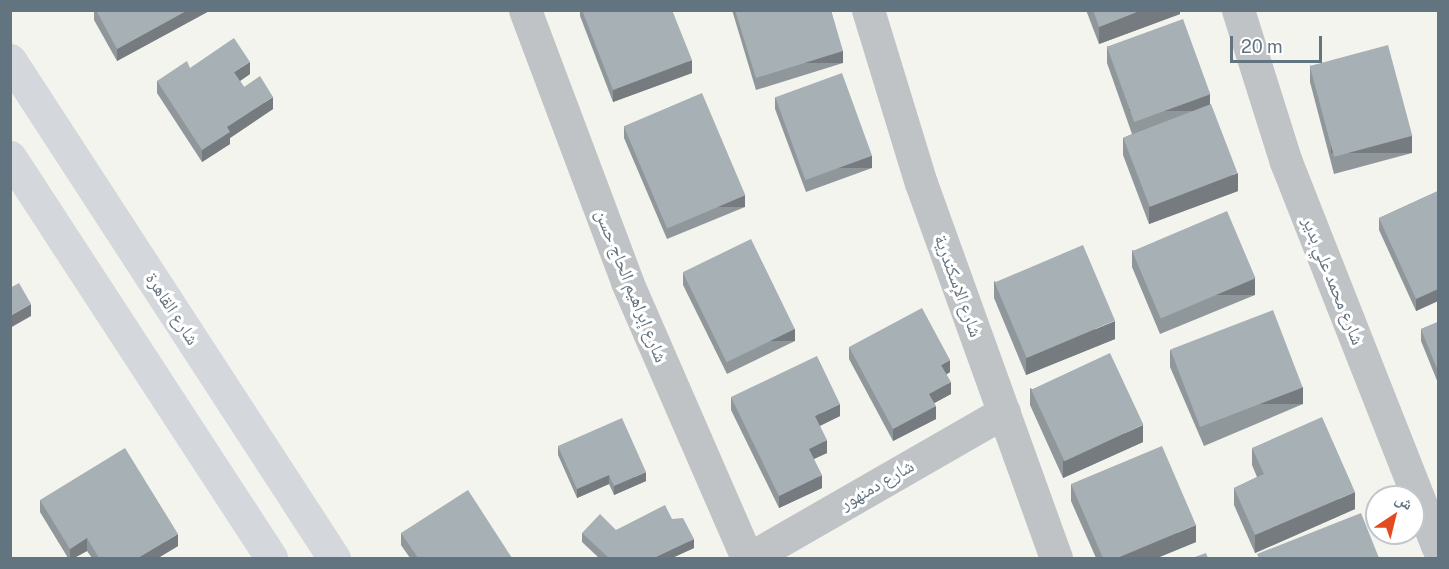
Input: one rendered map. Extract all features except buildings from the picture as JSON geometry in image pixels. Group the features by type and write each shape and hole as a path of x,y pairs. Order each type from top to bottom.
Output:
{"main road":[{"name":"شارع القاهرة","path":"10,60 334,558"},
{"path":"10,157 270,558"}],"street":[{"name":"شارع إبراهيم الحاج حسن","path":"525,10 627,282 749,558"},
{"name":"شارع الإسكندرية","path":"868,10 921,183 1056,558"},
{"name":"شارع محمد علي بدير","path":"1238,10 1286,162 1438,547"},
{"name":"شارع دمنهور","path":"749,558 1004,412"}]}
